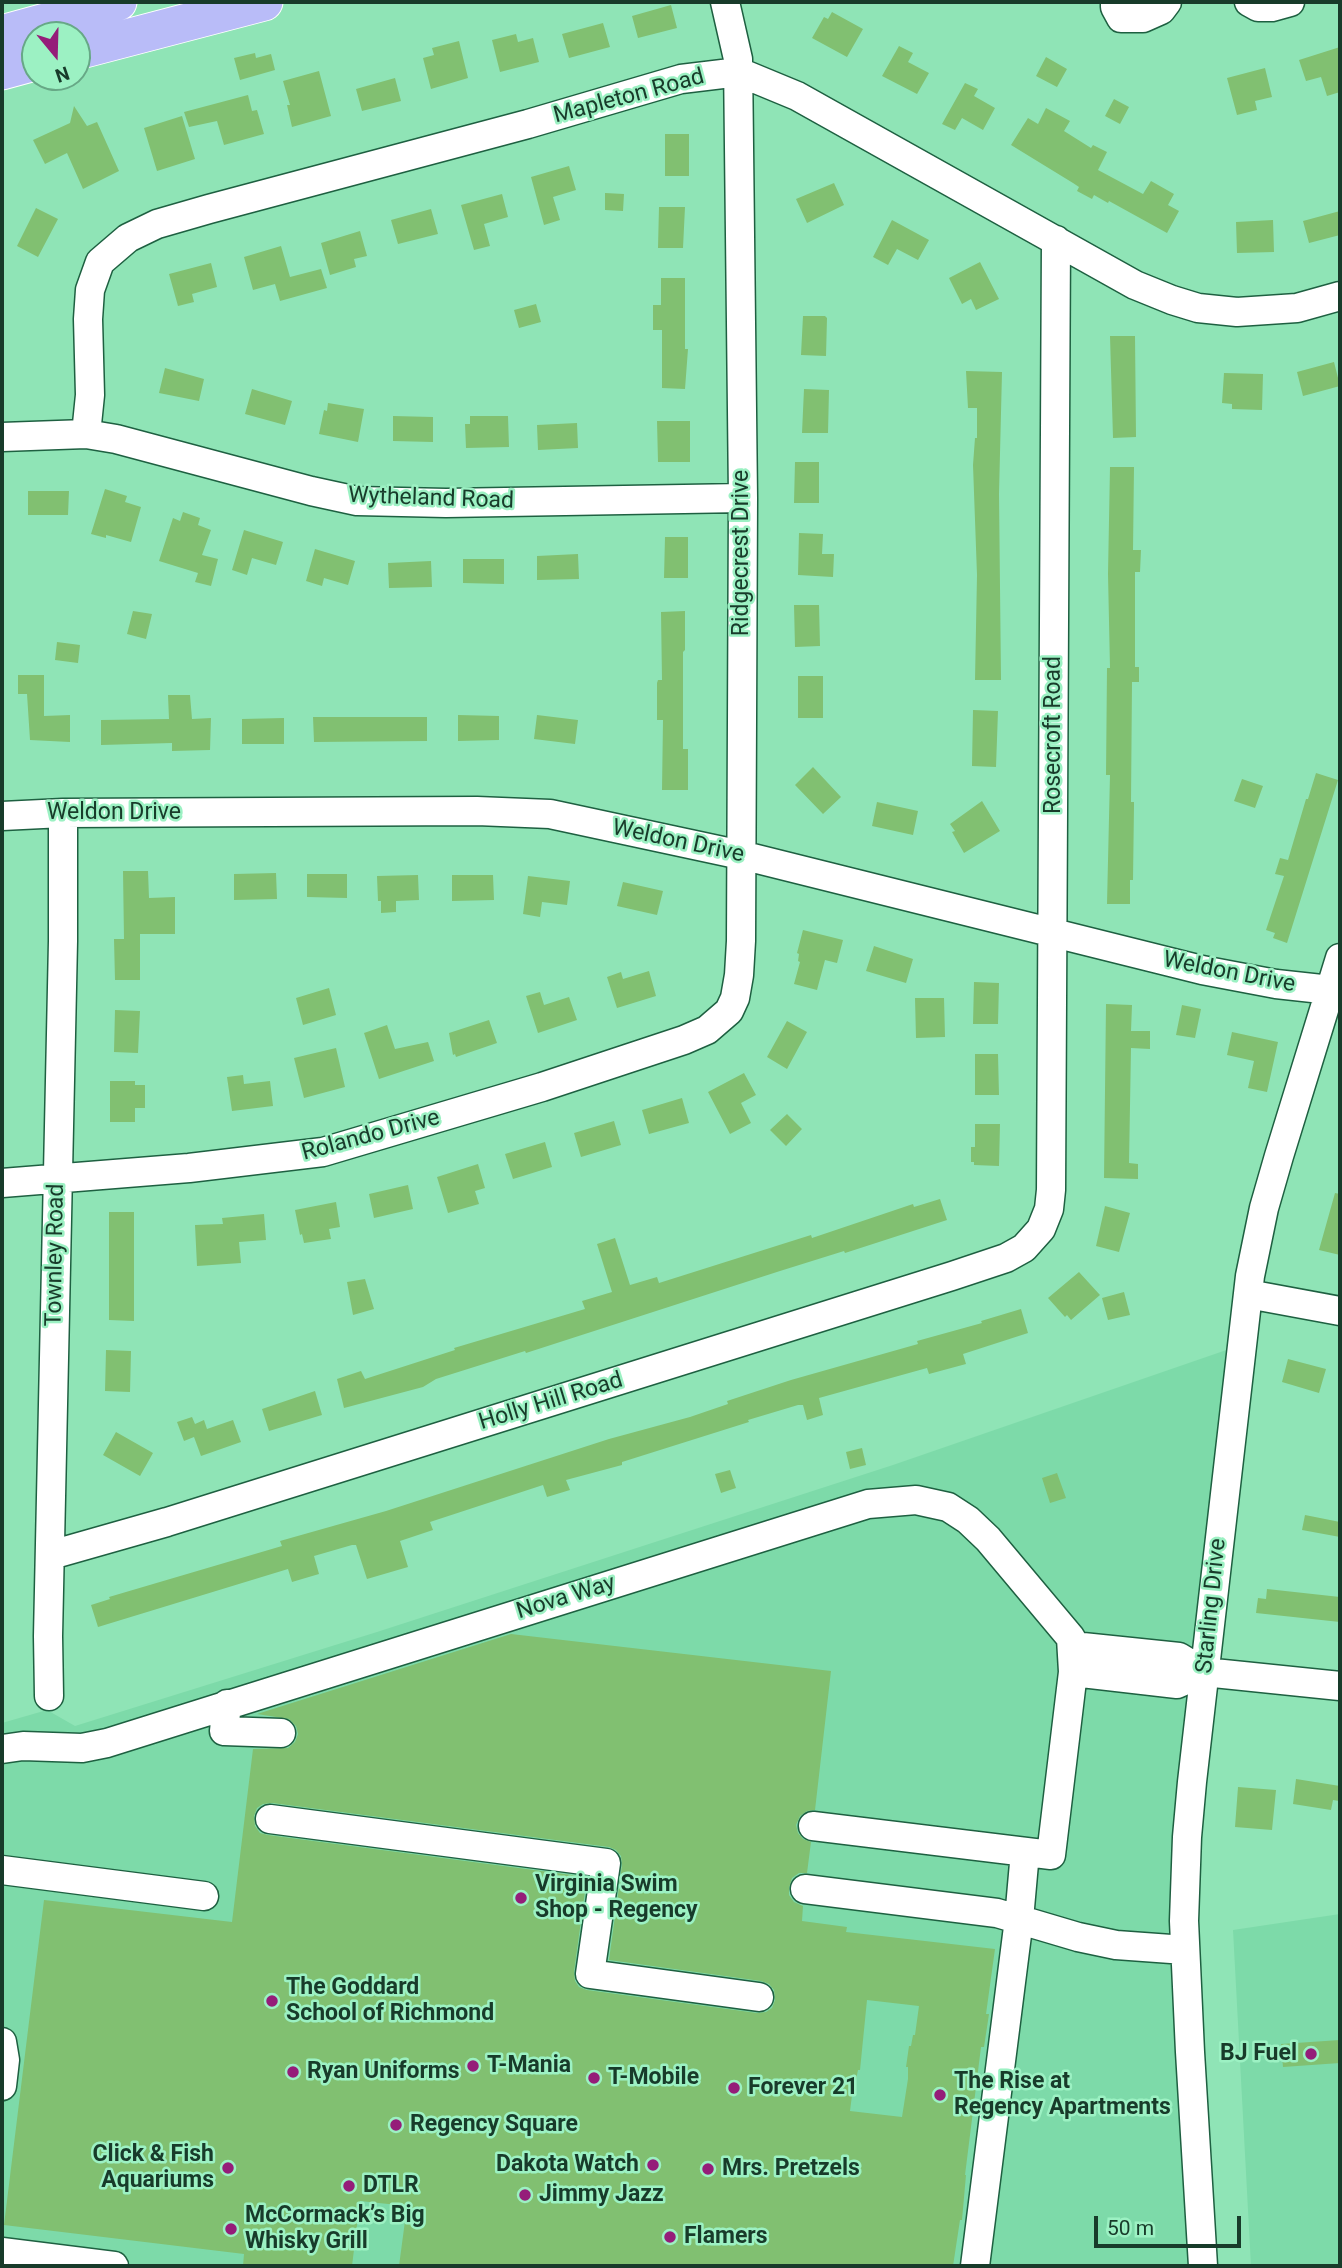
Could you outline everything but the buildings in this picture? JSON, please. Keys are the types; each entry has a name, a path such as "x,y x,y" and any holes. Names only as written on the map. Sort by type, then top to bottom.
{"main road":[{"path":"2,34 118,2"},
{"path":"91,47 264,2"},
{"path":"2,71 21,66"}],"street":[{"name":"Ridgecrest Drive","path":"647,1051 708,1030 729,1010 735,998 739,975 743,498 739,72 725,2"},
{"path":"1115,2 1121,18 1143,18 1161,10 1167,2"},
{"path":"1249,2 1258,7 1272,7 1290,2"},
{"name":"Mapleton Road","path":"86,434 90,289 100,262 128,237 157,224 209,209 515,128 681,79 739,72 797,96 1135,285 1198,307 1237,312 1297,308 1340,296"},
{"name":"Rosecroft Road","path":"1041,1229 1049,1209 1051,1191 1056,240"},
{"name":"Wytheland Road","path":"2,437 86,434 116,439 311,491 357,500 446,503 743,498"},
{"name":"Weldon Drive","path":"2,816 63,813 518,811 550,814 741,855 1202,970 1276,984 1335,990"},
{"name":"Townley Road","path":"49,1696 63,813"},
{"name":"Starling Drive","path":"1203,2266 1185,1950 1187,1837 1204,1672 1248,1294 1264,1209 1335,990 1340,958"},
{"name":"Rolando Drive","path":"2,1183 189,1168 323,1152 542,1087 647,1051"},
{"name":"Holly Hill Road","path":"51,1555 167,1522 952,1276 1006,1258 1024,1248 1041,1229"},
{"path":"1248,1294 1340,1311"},
{"name":"Nova Way","path":"2,1749 93,1746 849,1509 900,1500 936,1503 968,1520 988,1539 1068,1632 1073,1659"},
{"path":"813,1826 1051,1856 1073,1659 1177,1684 1204,1672 1340,1686"},
{"path":"227,1704 224,1731 281,1733"},
{"path":"270,1819 606,1864 590,1974 759,1997"},
{"path":"975,2266 1025,1853"},
{"path":"2,1870 204,1896"},
{"path":"806,1889 997,1913 1078,1937 1116,1945 1185,1950"},
{"path":"2,2042 5,2060 2,2086"},
{"path":"2,2252 114,2266"}],"shaded area":[{"name":"Regency Square","path":"1241,1345 1191,1787 1203,2266 2,2266 2,1723 47,1710 75,1726 377,1632 893,1465"},
{"path":"1340,1914 1340,2266 1251,2266 1233,1930"}],"place":[{"name":"Virginia Swim Shop - Regency","path":"521,1898"},
{"name":"The Goddard School of Richmond","path":"272,2001"},
{"name":"BJ Fuel","path":"1311,2054"},
{"name":"T-Mania","path":"473,2066"},
{"name":"Ryan Uniforms","path":"293,2072"},
{"name":"T-Mobile","path":"594,2078"},
{"name":"Forever 21","path":"734,2088"},
{"name":"The Rise at Regency Apartments","path":"940,2095"},
{"name":"Regency Square","path":"396,2125"},
{"name":"Dakota Watch","path":"653,2165"},
{"name":"Click & Fish Aquariums","path":"228,2168"},
{"name":"Mrs. Pretzels","path":"708,2169"},
{"name":"DTLR","path":"349,2186"},
{"name":"Jimmy Jazz","path":"525,2195"},
{"name":"McCormack’s Big Whisky Grill","path":"231,2229"},
{"name":"Flamers","path":"670,2237"}]}
